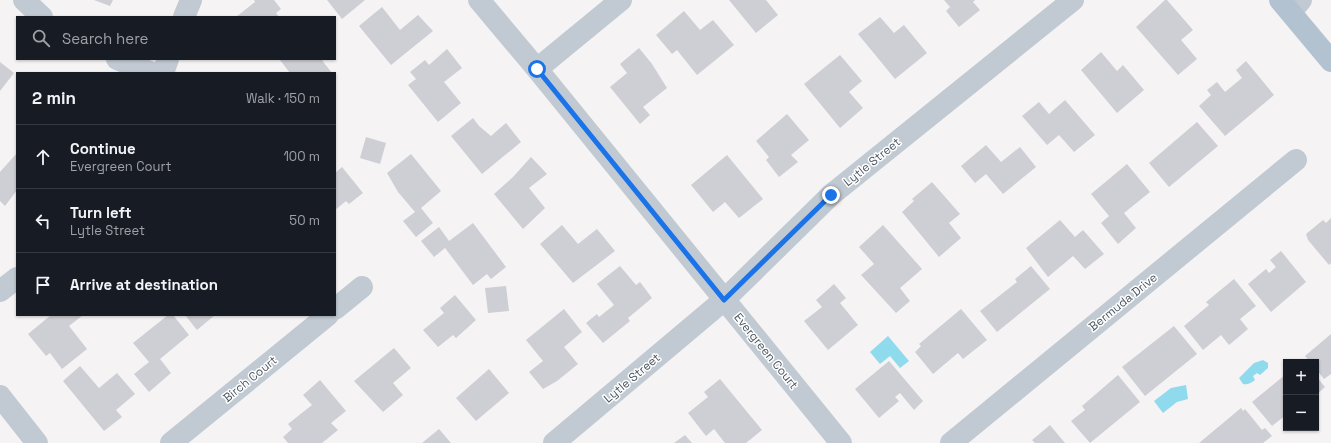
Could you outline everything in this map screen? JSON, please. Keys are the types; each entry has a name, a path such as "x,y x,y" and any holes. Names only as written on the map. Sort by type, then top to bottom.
{"main road":[{"path":"1290,4 1331,61"}],"street":[{"path":"24,0 41,16"},
{"path":"184,16 191,0"},
{"name":"Evergreen Court","path":"479,0 537,69 841,443"},
{"path":"537,69 621,0"},
{"name":"Lytle Street","path":"554,443 724,300 831,195 1073,0"},
{"path":"120,60 150,72"},
{"path":"163,72 168,60"},
{"name":"Bermuda Drive","path":"951,443 1296,160"},
{"path":"0,291 16,279"},
{"path":"336,308 362,287"},
{"name":"Birch Court","path":"171,443 327,316"},
{"path":"0,396 37,443"}],"water":[{"path":"888,336 909,361 900,368 890,356 880,364 870,352"},
{"path":"1263,360 1268,363 1268,368 1260,375 1257,373 1253,376 1255,380 1252,382 1243,384 1239,378 1254,363"},
{"path":"1186,385 1188,399 1177,402 1163,413 1154,401 1171,388"}],"building":[{"path":"94,0 113,0 110,6"},
{"path":"254,0 274,0 281,9 276,13 278,16 237,16 255,2"},
{"path":"327,0 365,0 342,19"},
{"path":"729,0 766,0 778,15 756,33"},
{"path":"944,0 975,0 973,2 980,10 959,27 946,11 950,7"},
{"path":"1165,0 1167,0 1193,30 1181,40 1197,59 1178,75 1136,27"},
{"path":"382,7 400,30 418,15 433,31 391,65 359,26"},
{"path":"684,11 700,30 713,20 734,45 697,75 677,50 672,54 656,35"},
{"path":"880,17 894,33 904,25 927,53 895,79 858,34"},
{"path":"639,48 652,64 667,88 643,107 650,115 640,124 610,87 627,73 620,64"},
{"path":"447,49 462,68 444,82 461,103 438,122 408,85 416,79 410,72 425,60 429,65"},
{"path":"1101,52 1117,71 1123,65 1144,90 1117,113 1081,70"},
{"path":"840,55 862,81 849,92 863,108 840,128 804,84"},
{"path":"280,60 322,60 331,72 289,72"},
{"path":"1246,61 1274,95 1225,136 1199,106 1211,95 1207,90 1217,82 1225,92 1242,78 1236,70"},
{"path":"0,62 14,73 0,91"},
{"path":"1065,100 1095,135 1074,152 1059,135 1047,145 1022,116 1039,102 1049,114"},
{"path":"787,114 809,140 791,155 798,162 779,177 766,160 769,157 756,141"},
{"path":"473,118 479,126 491,136 506,123 521,142 482,174 451,136"},
{"path":"1197,122 1218,146 1169,187 1149,163"},
{"path":"366,137 386,143 380,164 360,158"},
{"path":"986,145 1001,162 1020,147 1036,167 1003,194 986,174 975,183 961,166"},
{"path":"16,154 16,191 5,206 0,201 0,172"},
{"path":"411,154 441,191 421,208 433,223 416,237 403,221 415,212 398,192 387,173"},
{"path":"727,155 763,199 739,218 725,202 713,212 691,185"},
{"path":"531,157 547,174 529,188 545,208 523,229 494,194 513,177"},
{"path":"1127,164 1150,192 1124,213 1136,228 1118,244 1101,223 1109,216 1091,194"},
{"path":"342,167 363,193 349,204 346,201 336,209 336,172"},
{"path":"932,182 960,214 949,223 961,238 939,257 902,212 914,201 912,199"},
{"path":"1331,218 1331,263 1329,265 1308,240 1306,234 1323,220 1326,223"},
{"path":"1060,220 1075,237 1083,230 1104,254 1085,269 1073,256 1048,277 1026,248"},
{"path":"473,223 506,267 491,279 487,274 473,285 445,248 434,257 421,241 439,227 449,241"},
{"path":"562,225 578,244 597,229 615,251 573,283 540,244"},
{"path":"883,225 922,269 900,288 910,301 896,313 861,275 874,264 859,247"},
{"path":"1281,251 1306,282 1271,312 1248,284 1266,269 1269,273 1276,267 1270,260"},
{"path":"620,266 636,285 640,282 652,298 628,318 630,321 603,343 586,323 597,314 599,317 614,305 597,284"},
{"path":"1031,266 1050,289 997,332 980,311 1017,282 1015,279"},
{"path":"1234,279 1256,306 1240,319 1248,329 1229,345 1221,335 1203,350 1184,326 1209,305 1206,302"},
{"path":"834,284 846,298 840,303 858,325 828,350 804,321 822,307 816,300"},
{"path":"506,286 509,311 488,313 485,288"},
{"path":"455,295 476,320 456,338 453,335 438,347 423,330 444,313 440,308"},
{"path":"564,309 582,332 564,347 578,364 557,381 543,389 529,372 543,361 526,340"},
{"path":"961,309 987,340 963,359 958,353 933,374 915,352 921,346 919,344"},
{"path":"50,316 82,316 69,326 87,349 62,369 50,353 46,356 28,334"},
{"path":"167,316 174,316 189,335 160,359 171,373 149,392 134,374 149,362 133,343"},
{"path":"186,316 214,316 197,330"},
{"path":"1174,326 1197,354 1145,396 1122,367"},
{"path":"1331,334 1331,374 1324,379 1319,373 1319,359 1308,359 1305,356"},
{"path":"394,348 411,368 393,383 403,395 383,412 354,381"},
{"path":"889,361 923,401 914,410 900,393 895,397 899,401 879,418 855,389"},
{"path":"80,366 99,388 117,373 135,394 116,410 122,417 104,431 63,381"},
{"path":"489,369 509,393 476,421 456,398"},
{"path":"1118,375 1140,402 1090,443 1071,421 1085,410 1082,406"},
{"path":"1283,376 1283,417 1272,426 1252,402"},
{"path":"720,379 762,430 746,443 725,443 714,429 706,436 688,413 708,397 704,392"},
{"path":"320,380 346,411 331,423 338,430 322,443 288,443 283,437 292,429 288,424 312,405 303,395"},
{"path":"1319,380 1325,387 1319,392"},
{"path":"1241,408 1243,411 1245,409 1262,430 1265,428 1272,436 1263,443 1199,443"},
{"path":"1050,425 1065,443 1035,443 1032,440"},
{"path":"439,429 451,443 422,443"},
{"path":"685,435 692,443 674,443"}],"route":[{"path":"537,69 724,300 831,195"}]}
